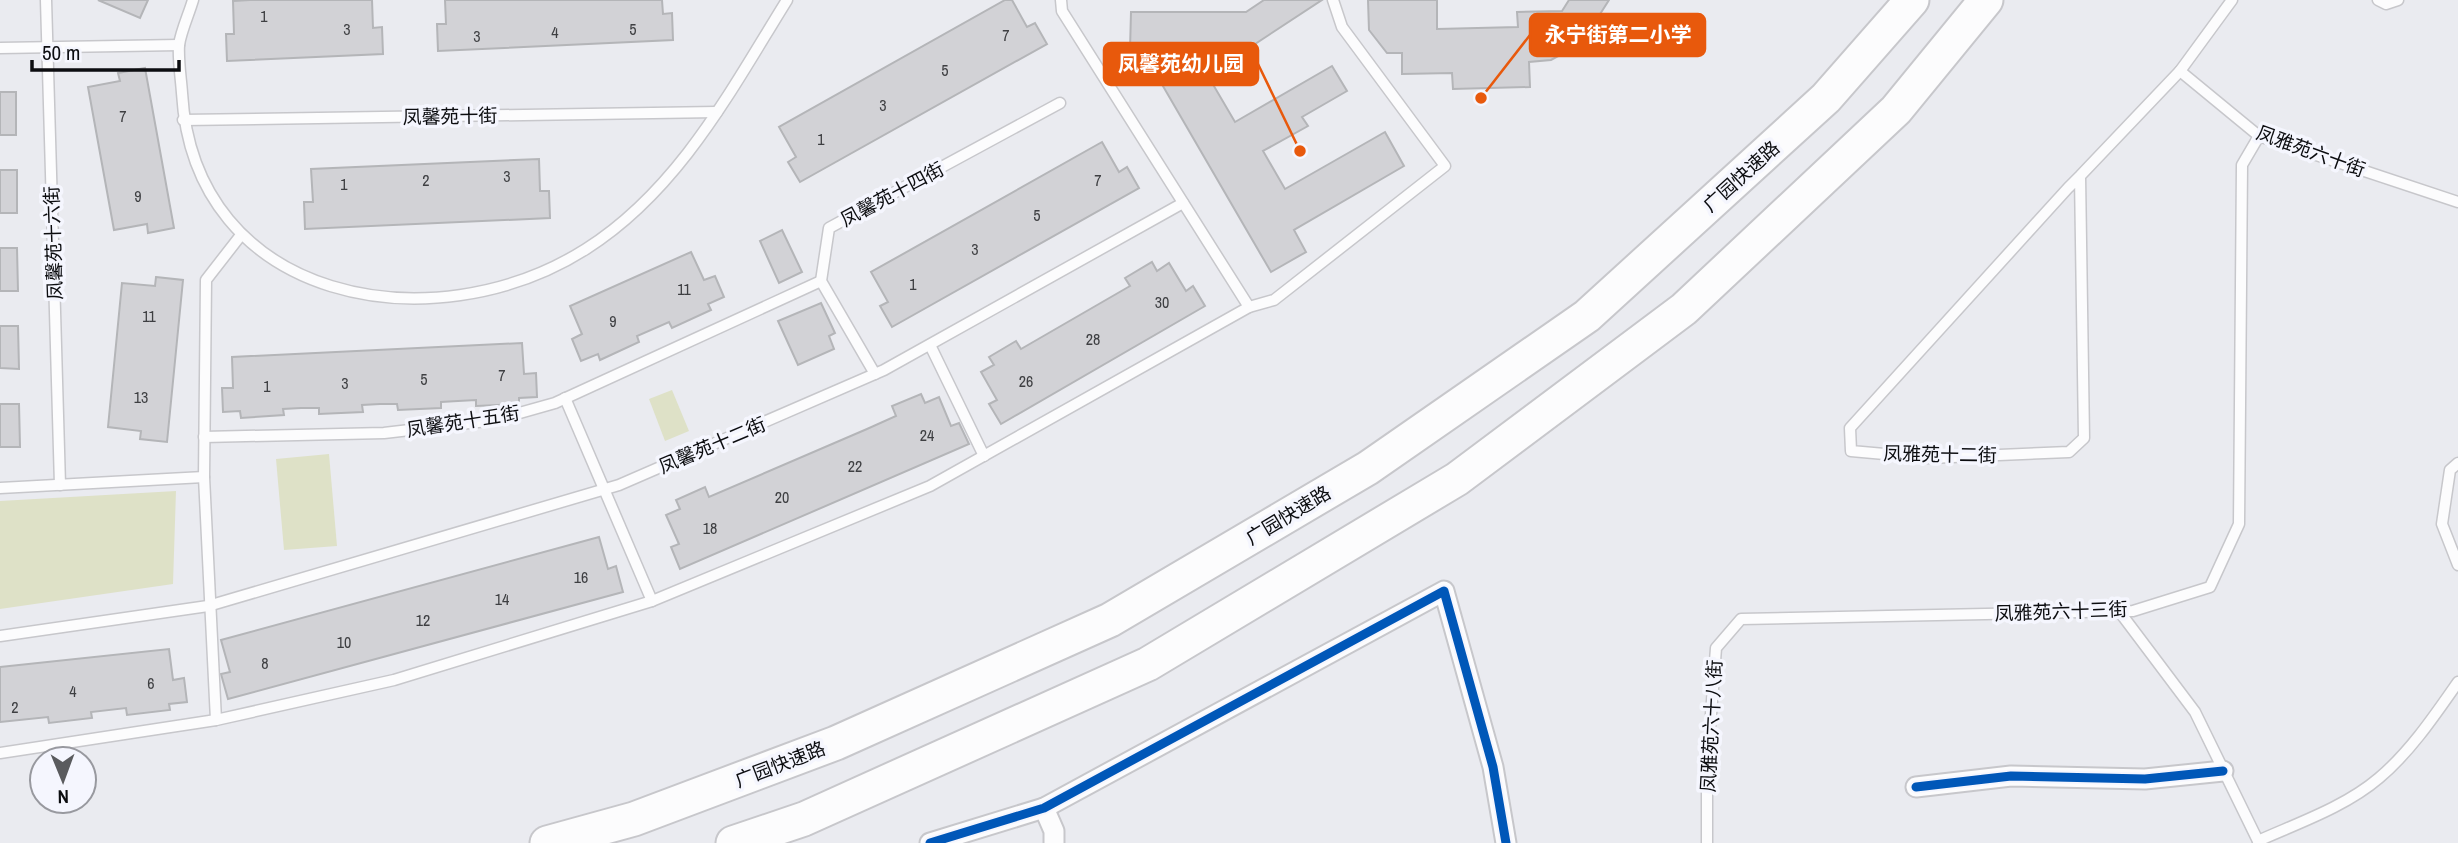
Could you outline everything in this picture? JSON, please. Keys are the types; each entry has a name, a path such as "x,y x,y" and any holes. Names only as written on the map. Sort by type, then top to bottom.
{"highway":[{"name":"广园快速路","path":"547,843 634,819 836,743 1110,620 1368,468 1587,316 1826,98 1912,0"},
{"path":"733,843 804,819 1148,664 1457,479 1684,309 1896,110 1986,0"}],"street":[{"path":"930,843 1044,808 1444,591 1493,766 1506,843"},
{"path":"1916,786 2011,776 2146,779 2223,771"},
{"path":"1044,808 1054,831 1054,843"}],"lane":[{"name":"凤馨苑十六街","path":"46,0 60,485"},
{"path":"193,0 179,45 183,120 202,182 219,210 241,235 271,260 305,279 345,291 387,298 429,299 498,288 551,269 587,248 621,222 657,190 689,153 787,0"},
{"path":"1061,0 1062,11 1249,307"},
{"path":"0,753 216,720 394,680 652,601 930,486 1249,307 1274,300 1446,166 1342,27 1333,0"},
{"name":"凤雅苑十二街","path":"2080,176 2084,438 2069,452 1929,458 1851,451 1850,428 2080,176 2180,71 2232,0"},
{"path":"2378,0 2386,4 2398,0"},
{"path":"0,48 179,45"},
{"name":"凤雅苑六十街","path":"2180,71 2259,136 2458,202"},
{"name":"凤馨苑十四街","path":"821,281 829,228 1060,103"},
{"name":"凤馨苑十街","path":"183,120 717,113"},
{"name":"凤雅苑六十三街","path":"1741,619 2133,611 2210,587 2239,524 2242,164 2259,136"},
{"name":"凤馨苑十二街","path":"0,636 208,607 604,490 875,374 1183,203"},
{"path":"216,720 208,607 204,477 206,281 241,235"},
{"path":"821,281 875,374"},
{"name":"凤馨苑十五街","path":"204,437 384,433 495,420 565,398 821,281"},
{"path":"930,345 984,456"},
{"path":"565,398 652,601"},
{"path":"2458,463 2450,470 2442,524 2458,565"},
{"path":"0,488 204,477"},
{"path":"2119,611 2194,712 2259,842 2327,810 2378,779 2430,722 2458,682"},
{"name":"凤雅苑六十八街","path":"1707,843 1707,768 1716,648 1741,619"}],"green space":[{"path":"672,390 689,431 665,441 649,399"},
{"path":"329,454 337,546 284,550 276,459"},
{"path":"176,491 173,584 0,609 0,501"}],"building":[{"path":"98,0 148,0 140,18"},
{"path":"372,0 373,28 382,27 383,54 227,61 226,34 234,34 233,1"},
{"path":"445,0 662,0 663,14 672,13 673,40 438,51 437,24 446,24"},
{"path":"1005,0 1012,0 1027,27 1035,23 1047,44 800,182 788,162 796,157 779,127"},
{"path":"1264,0 1322,0 1252,46 1191,47 1235,122 1332,66 1347,91 1302,117 1308,126 1263,151 1285,189 1385,132 1404,166 1294,230 1306,252 1271,272 1142,50 1130,50 1131,12 1246,12"},
{"path":"1368,0 1437,0 1437,29 1518,27 1517,12 1562,11 1569,0 1609,0 1590,30 1582,25 1564,53 1551,60 1529,62 1530,87 1453,89 1452,73 1402,74 1402,53 1387,53 1369,30"},
{"path":"145,68 174,228 148,233 147,224 114,230 88,87 120,81 118,73"},
{"path":"0,92 16,92 16,135 0,135"},
{"path":"1102,142 1119,172 1127,167 1139,188 892,327 880,306 888,302 871,272"},
{"path":"539,159 540,191 549,191 550,218 305,229 304,202 313,202 311,169"},
{"path":"0,170 17,170 17,213 0,213"},
{"path":"782,230 802,272 779,283 760,241"},
{"path":"0,248 17,248 18,291 0,291"},
{"path":"691,252 704,280 715,276 724,297 708,304 711,310 672,328 669,322 637,336 639,342 600,360 598,354 581,361 572,339 582,334 570,306"},
{"path":"1152,262 1157,271 1169,263 1186,291 1193,286 1205,306 1001,424 989,404 997,400 981,372 994,365 989,357 1016,341 1021,349 1130,286 1125,278"},
{"path":"156,277 183,280 167,442 140,439 141,431 108,427 122,283 155,286"},
{"path":"821,303 835,333 829,336 834,349 798,365 778,321"},
{"path":"0,326 18,326 19,369 0,368"},
{"path":"522,343 524,374 536,373 537,397 519,398 519,404 476,406 476,400 441,402 441,408 398,410 397,404 380,404 362,405 363,412 319,414 319,408 301,408 283,409 284,415 241,418 240,411 223,412 222,388 233,388 232,357"},
{"path":"921,394 925,403 939,397 951,426 959,423 969,444 680,569 671,547 679,544 666,515 680,509 676,500 705,487 709,497 867,429 896,416 892,406"},
{"path":"0,404 19,404 20,447 0,447"},
{"path":"599,537 608,569 616,566 623,592 228,699 221,674 230,672 221,640"},
{"path":"169,649 173,680 184,678 187,702 169,704 170,710 127,715 126,708 91,712 92,718 49,723 48,717 0,722 0,667"}],"cycle path":[{"path":"930,843 1044,808 1444,591 1493,767 1506,843"},
{"path":"1916,787 2011,776 2145,779 2223,771"}],"place":[{"name":"永宁街第二小学","path":"1481,98"},
{"name":"凤馨苑幼儿园","path":"1300,151"}]}
